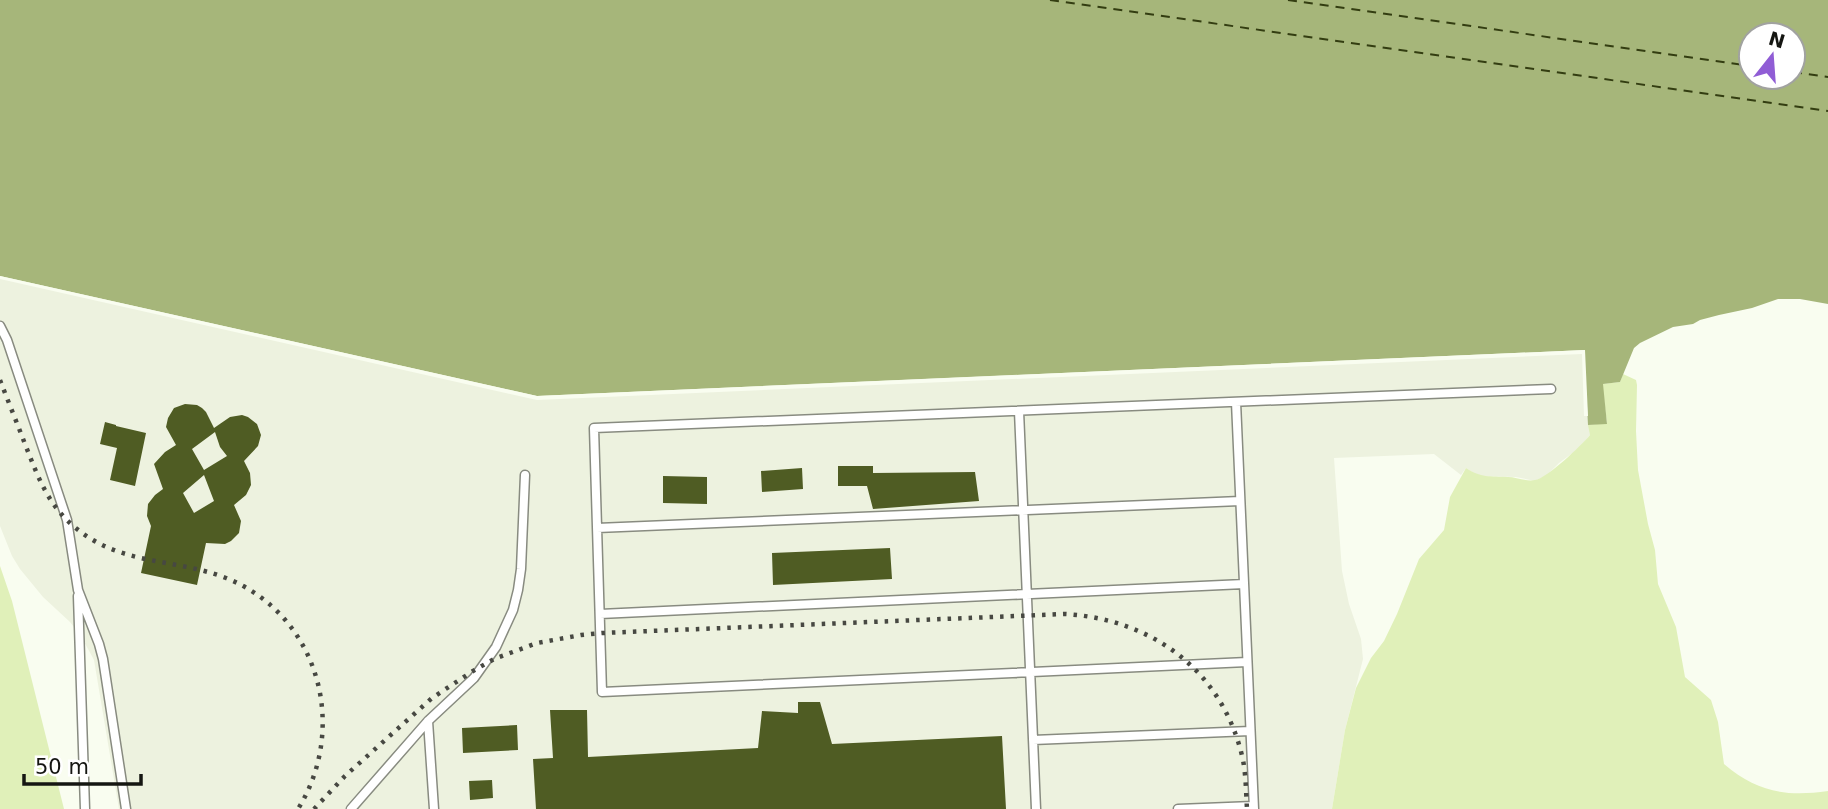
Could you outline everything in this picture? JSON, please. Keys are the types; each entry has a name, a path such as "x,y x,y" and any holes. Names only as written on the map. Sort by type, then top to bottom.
{"lane":[{"path":"0,326 67,520 78,590 85,809"},
{"path":"1247,662 602,692 594,428 1551,388"},
{"path":"1178,809 1253,808 1236,402"},
{"path":"1019,411 1036,809"},
{"path":"351,809 428,721 474,678 505,630 513,610 521,569 525,475"},
{"path":"597,528 1240,501"},
{"path":"600,614 1244,584"},
{"path":"78,590 103,659 126,809"},
{"path":"428,721 434,809"},
{"path":"1033,740 1250,731"}],"shaded area":[{"path":"0,0 1828,0 1828,304 1800,299 1778,299 1693,324 1673,327 1640,343 1634,348 1620,382 1603,384 1607,424 1588,425 1584,350 537,396 0,276"},
{"path":"0,276 537,396 1585,350 1590,435 1547,475 1535,481 1516,477 1478,476 1466,468 1461,475 1434,454 1334,458 1342,571 1349,604 1361,639 1363,659 1345,730 1332,809 119,809 94,660 70,622 43,597 20,569 0,526"},
{"path":"1623,374 1636,380 1637,385 1638,470 1655,550 1658,584 1676,627 1685,677 1711,700 1718,722 1724,764 1748,781 1773,790 1799,793 1828,791 1828,809 1332,809 1345,730 1356,688 1371,658 1384,641 1419,559 1444,530 1450,497 1466,468 1486,476 1529,480 1547,474 1586,440 1590,435 1588,425 1607,423 1602,384 1620,382"},
{"path":"0,566 12,601 64,809 0,809"}],"pier":[{"path":"0,276 537,396 1585,350 1588,416 1584,416 1582,354 537,400 0,279"}],"building":[{"path":"185,404 197,405 206,412 214,428 230,417 242,415 257,424 261,435 258,446 244,461 250,473 251,485 246,495 234,505 241,521 239,533 225,544 206,543 197,585 141,573 151,526 147,516 148,504 163,489 154,464 176,445 166,427 174,408","holes":["215,432 220,447 227,456 204,470 192,449","204,475 214,501 194,513 183,493"]},
{"path":"105,422 146,433 135,486 110,480 117,448 100,444"},
{"path":"838,466 873,466 873,473 975,472 979,501 873,509 867,486 838,486"},
{"path":"802,468 803,489 762,492 761,471"},
{"path":"663,476 707,477 707,504 663,503"},
{"path":"890,548 892,579 773,585 772,553"},
{"path":"798,702 820,702 832,744 1002,736 1006,809 536,809 533,759 553,758 550,710 587,710 588,757 758,748 762,711 798,713"},
{"path":"517,725 518,750 463,753 462,728"},
{"path":"492,780 493,798 470,800 469,781"}],"ferry route":[{"path":"1050,0 1828,111"},
{"path":"1288,0 1737,64"},
{"path":"1807,74 1828,77"}],"railway":[{"path":"0,380 45,490 58,511 77,529 95,541 131,555 226,578 258,595 284,618 303,646 316,677 322,710 321,744 313,777 298,809"},
{"path":"314,809 345,776 432,698 494,659 537,643 602,633 1065,614 1097,618 1155,639 1180,656 1202,676 1220,701 1234,729 1243,760 1247,809"}]}
